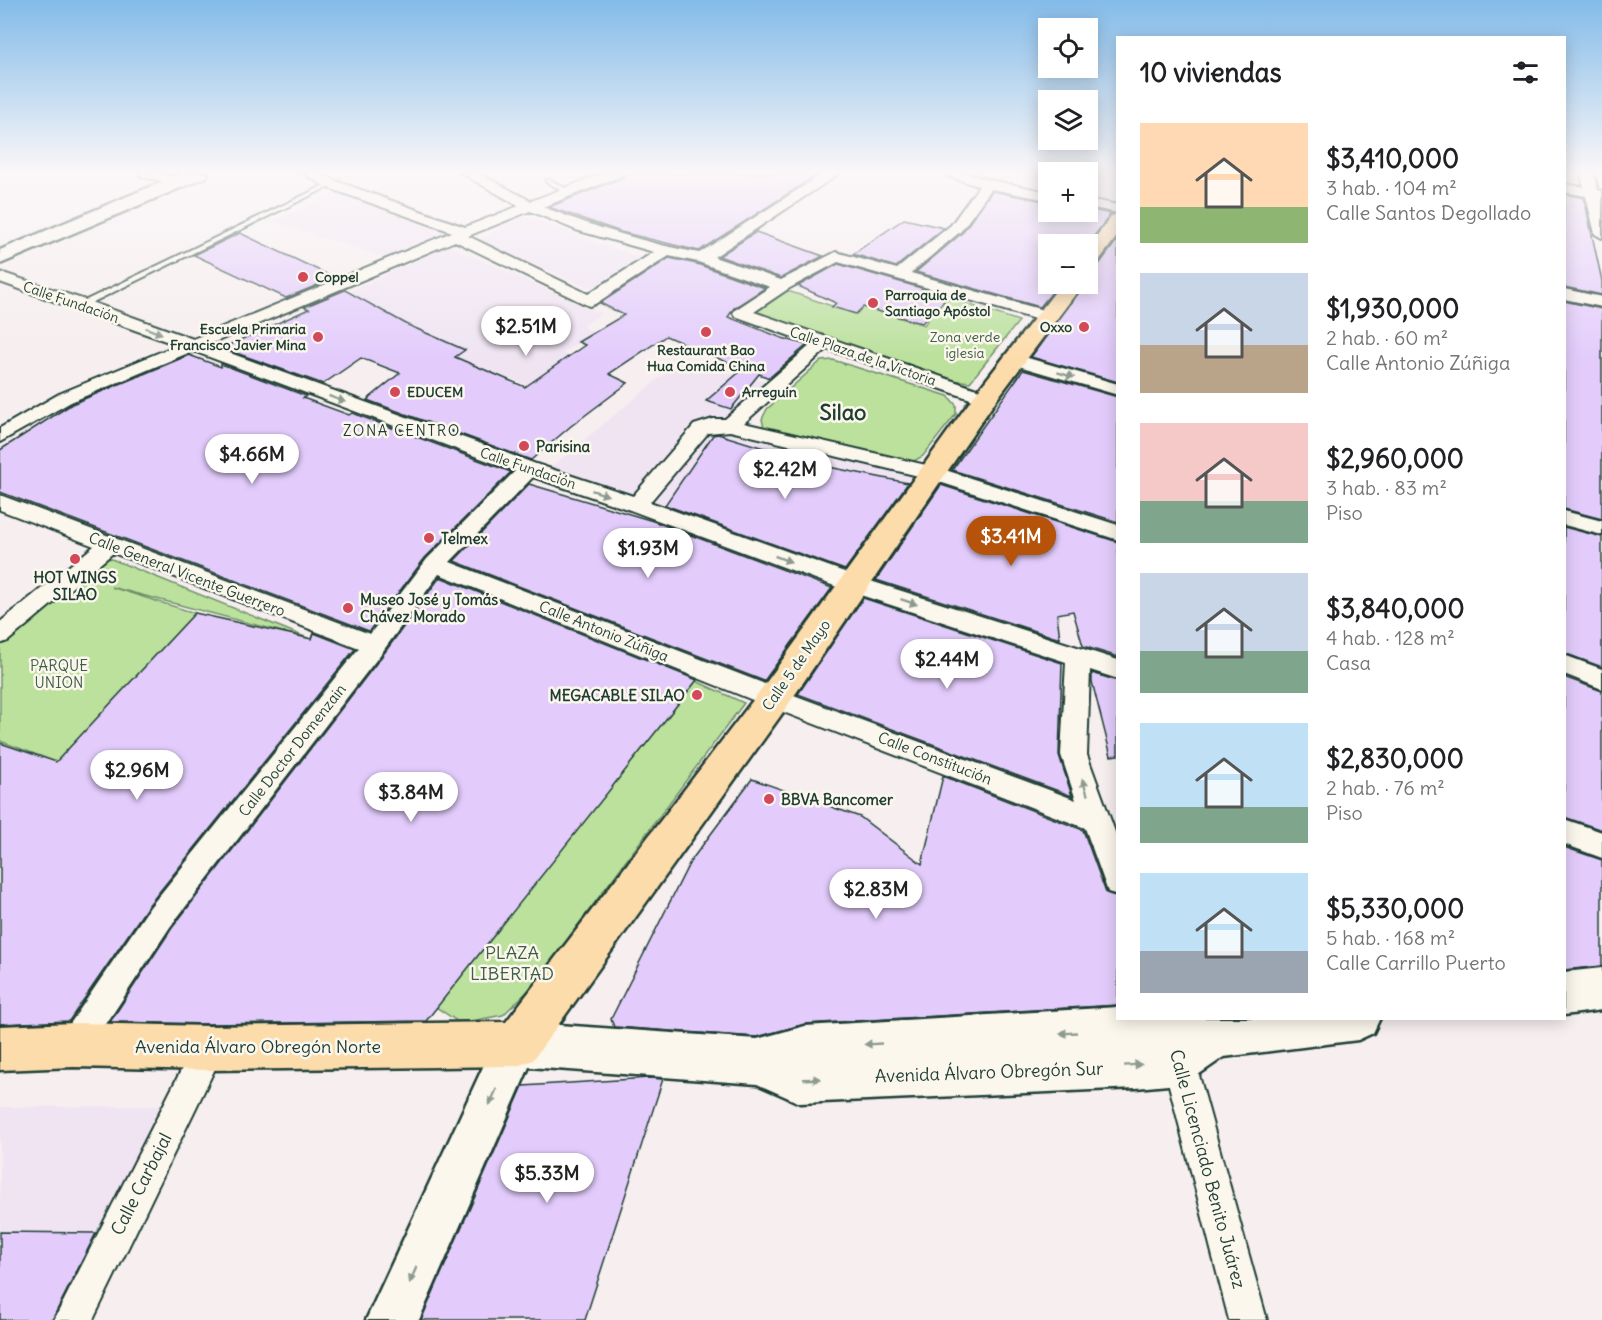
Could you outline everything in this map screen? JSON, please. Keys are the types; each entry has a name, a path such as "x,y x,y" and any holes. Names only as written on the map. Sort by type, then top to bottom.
{"main road":[{"path":"1098,248 1108,235"},
{"name":"Calle 5 de Mayo","path":"517,1044 774,698 985,398 1065,294"},
{"name":"Avenida Álvaro Obregón Norte","path":"0,1048 74,1045 209,1048 517,1044"}],"street":[{"path":"0,258 55,235"},
{"path":"0,436 65,398 459,235"},
{"path":"461,235 589,301 666,251"},
{"path":"607,235 666,251 702,258 782,286 836,257 1048,317"},
{"path":"702,258 738,235"},
{"path":"900,275 948,235"},
{"name":"Calle Fundación","path":"0,277 82,304 529,469 637,505 853,584 1116,669"},
{"name":"Calle Plaza de la Victoria","path":"782,286 741,313 985,398"},
{"path":"1566,294 1602,302"},
{"path":"730,425 773,384 823,343"},
{"path":"1014,359 1116,389"},
{"path":"637,505 701,429 713,424 730,425 932,473 1116,532"},
{"name":"Calle Doctor Domenzain","path":"74,1045 160,917 375,645 435,564 529,469"},
{"name":"Calle General Vicente Guerrero","path":"0,502 375,645"},
{"path":"1566,519 1602,528"},
{"path":"0,635 110,544"},
{"name":"Calle Antonio Zúñiga","path":"435,564 774,698"},
{"path":"1078,657 1074,755 1116,877"},
{"path":"1566,665 1602,679"},
{"name":"Calle Constitución","path":"774,698 1095,819"},
{"path":"1566,832 1602,845"},
{"path":"1566,994 1602,989"},
{"name":"Avenida Álvaro Obregón Sur","path":"517,1044 758,1062 800,1080 1136,1065 1171,1035 1216,1036 1342,1020"},
{"name":"Calle Licenciado Benito Juárez","path":"1171,1035 1248,1320"},
{"path":"392,1320 517,1044"},
{"name":"Calle Carbajal","path":"73,1320 209,1048"}],"lane":[{"path":"82,304 227,235"}],"shaded area":[{"path":"314,235 456,236 394,261"},
{"path":"489,235 575,235 641,258 591,288 477,241"},
{"path":"448,245 601,314 583,326 594,333 562,353 628,383 571,426 527,385 453,359 460,348 408,325 349,292"},
{"path":"680,361 765,382 726,419 713,419 632,498 549,469"},
{"path":"713,425 928,479 852,577 650,502"},
{"path":"180,1106 116,1233 0,1232 0,1107"}],"green space":[{"name":"Zona verde iglesia","path":"785,290 855,314 863,307 924,325 946,297 1019,321 970,382 943,379 750,312"},
{"path":"833,360 948,396 956,405 956,414 923,456 912,462 764,428 762,419 767,409 821,361"},
{"name":"PARQUE UNION","path":"109,558 310,639 111,587 195,613 56,762 0,741 0,645"},
{"name":"PLAZA LIBERTAD","path":"696,681 744,703 531,988 503,1015 460,1023 436,1007"}],"building":[{"path":"237,235 243,235 335,278 286,298 194,255"},
{"path":"632,235 724,235 699,251"},
{"path":"752,235 763,235 823,256 781,278 719,256"},
{"path":"881,235 936,235 896,267 853,254"},
{"path":"960,235 1038,235 1038,294 1051,294 1040,307 916,272"},
{"path":"1566,235 1592,235 1602,281 1602,295 1566,287"},
{"path":"1116,242 1116,381 1031,357 1078,294 1098,294 1098,266"},
{"path":"669,258 697,264 765,288 734,308 728,317 807,345 769,378 759,374 731,409 706,401 743,369 666,336 609,374 628,383 531,460 367,400 400,373 361,358 323,384 222,348 309,309 304,307 345,290 408,325 465,350 455,357 525,387 585,345 578,342 624,315 600,303"},
{"path":"838,264 949,296 922,323 863,307 856,314 832,307 836,303 798,286"},
{"path":"1566,301 1602,309 1602,519 1566,510"},
{"path":"189,355 221,367 221,364 306,396 303,398 349,415 352,413 511,472 425,558 369,631 0,492 0,450 72,404"},
{"path":"1023,370 1116,396 1116,521 952,470"},
{"path":"718,434 819,465 908,483 845,570 665,505 713,435"},
{"path":"529,484 653,521 832,588 764,681 454,561"},
{"path":"941,485 1116,541 1116,656 1083,646 1073,611 1057,614 1060,639 876,580"},
{"path":"1566,528 1602,537 1602,667 1566,654"},
{"path":"440,577 697,680 426,1021 209,1024 110,1022 172,928 385,652"},
{"path":"863,598 1062,663 1059,755 1072,796 798,694"},
{"path":"195,613 312,639 314,633 355,649 148,906 69,1021 0,1024 0,743 56,762"},
{"path":"1092,673 1116,680 1116,755 1111,756 1092,682"},
{"path":"1566,678 1602,691 1602,830 1566,818"},
{"path":"943,776 1083,830 1106,893 1116,896 1116,1005 805,1024 757,1037 614,1027 611,1019 690,862 752,779 860,817 922,864"},
{"path":"1566,848 1602,860 1602,966 1566,970"},
{"path":"663,1079 585,1320 421,1320 523,1086"},
{"path":"0,1232 96,1233 52,1320 0,1320"}],"place":[{"name":"Coppel","path":"303,277"},
{"name":"Parroquia de Santiago Apóstol","path":"873,303"},
{"name":"Oxxo","path":"1084,327"},
{"name":"Restaurant Bao Hua Comida China","path":"706,332"},
{"name":"Escuela Primaria Francisco Javier Mina","path":"318,337"},
{"name":"EDUCEM","path":"395,392"},
{"name":"Arreguín","path":"730,392"},
{"name":"Parisina","path":"524,446"},
{"name":"Telmex","path":"429,538"},
{"name":"HOT WINGS SILAO","path":"75,559"},
{"name":"Museo José y Tomás Chávez Morado","path":"348,608"},
{"name":"MEGACABLE SILAO","path":"697,695"},
{"name":"BBVA Bancomer","path":"769,799"}],"district":[{"name":"Silao","path":"843,412"},
{"name":"ZONA CENTRO","path":"402,430"}]}
